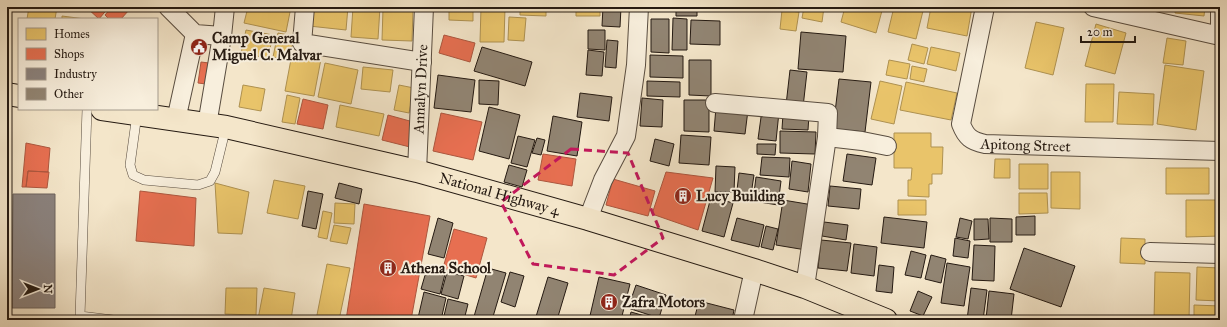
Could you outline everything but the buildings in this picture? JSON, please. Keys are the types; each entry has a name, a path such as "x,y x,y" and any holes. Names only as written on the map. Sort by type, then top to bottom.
{"main road":[{"path":"7,94 18,96"},
{"name":"National Highway 4","path":"109,110 217,126 417,171 588,219 754,270 805,287 886,320"}],"street":[{"path":"168,7 195,34 222,36"},
{"path":"217,126 225,7"},
{"path":"305,7 302,42 422,62"},
{"name":"Annalyn Drive","path":"417,171 424,7"},
{"path":"588,219 603,180 626,136 636,65 640,7"},
{"name":"Apitong Street","path":"985,7 961,124 965,135 973,142 985,144 1220,151"},
{"path":"1093,7 1220,34 1220,7"},
{"path":"176,120 195,34"},
{"path":"715,102 828,113 827,137 805,287"},
{"path":"827,137 862,141 887,146"},
{"path":"1150,252 1220,254"},
{"path":"743,320 754,270"}],"lane":[{"path":"87,110 80,316 113,320"},
{"path":"137,114 130,165 133,174 144,180 198,185 210,181 215,172 217,126"}],"highlighted area":[{"path":"571,149 628,153 663,238 614,275 533,264 501,202"}],"place":[{"name":"Camp General Miguel C. Malvar","path":"199,47"},
{"name":"Lucy Building","path":"683,196"},
{"name":"Athena School","path":"388,268"},
{"name":"Zafra Motors","path":"609,302"}]}
